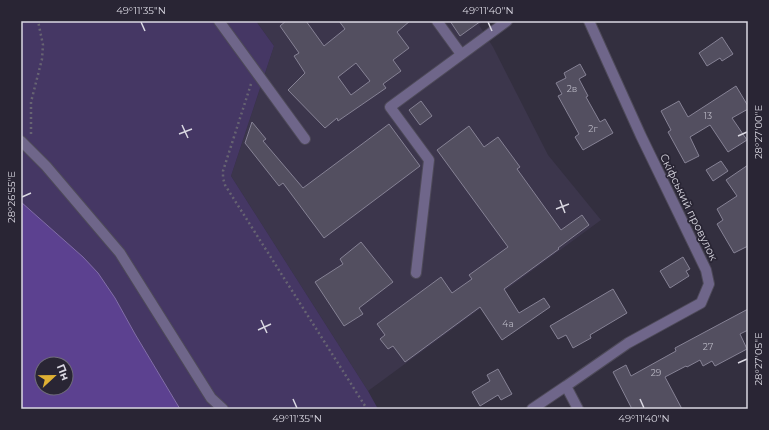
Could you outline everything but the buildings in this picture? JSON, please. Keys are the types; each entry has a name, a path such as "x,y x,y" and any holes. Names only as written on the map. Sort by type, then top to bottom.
{"street":[{"path":"219,21 305,139"},
{"path":"437,21 462,54"},
{"path":"416,273 429,160 390,107 507,21"},
{"name":"Скіфський провулок","path":"532,409 628,343 701,303 709,284 706,270 641,136 589,21"},
{"path":"21,141 46,166 120,253 211,398 223,409"},
{"path":"566,386 578,409"}],"path":[{"path":"32,137 30,126 31,102 42,59 43,45 38,21"},
{"path":"255,70 223,171 225,185 367,409"}],"shaded area":[{"path":"21,21 256,21 274,46 231,176 378,409 180,409 115,298 83,257 21,202"},
{"path":"256,21 484,21 479,25 493,47 548,155 601,220 368,391 231,176 274,46"},
{"path":"21,202 83,257 98,273 115,298 180,409 21,409"}]}
